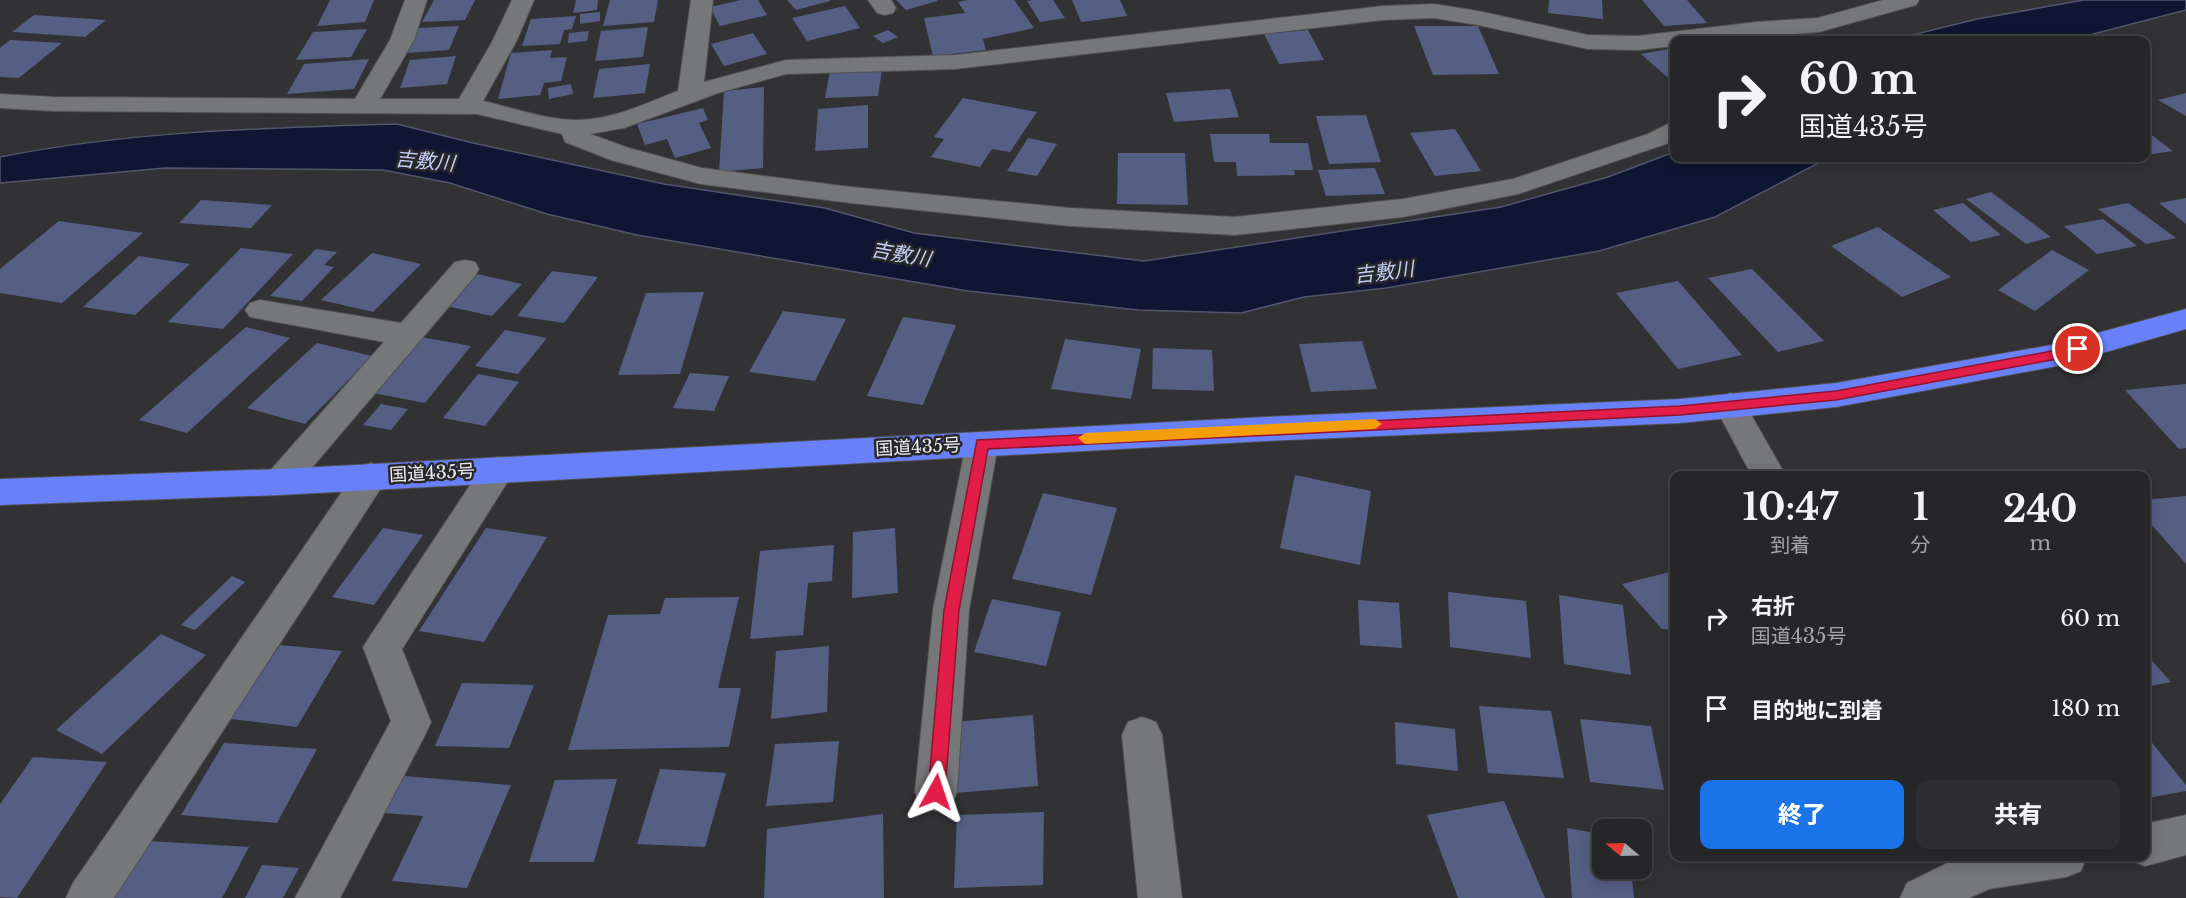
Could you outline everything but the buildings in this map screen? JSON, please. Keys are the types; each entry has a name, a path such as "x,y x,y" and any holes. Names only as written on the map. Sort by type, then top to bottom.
{"highway":[{"name":"国道435号","path":"0,492 280,482 982,444 1680,411 1836,395 2057,355 2186,319"}],"street":[{"path":"363,106 402,40 416,0"},
{"path":"467,107 504,42 523,0"},
{"path":"690,95 702,0"},
{"path":"1698,36 1757,29 1799,34 1908,0"},
{"path":"0,101 54,104 477,107 555,126 577,128 615,123 751,75 786,67 955,62 1383,13 1434,11 1478,18 1588,42 1638,43 1670,39"},
{"path":"577,128 574,137 620,154 701,176 850,195 1070,217 1235,226 1403,208 1518,186 1658,139 1670,132"},
{"path":"280,482 465,269"},
{"path":"260,310 407,335"},
{"path":"1730,405 1766,471"},
{"path":"936,792 951,610 982,444"},
{"path":"317,898 411,722 382,647 498,470"},
{"path":"88,898 371,477"},
{"path":"1142,735 1160,898"},
{"path":"2150,844 2186,835"},
{"path":"1922,898 1982,862"}],"water":[{"path":"2084,0 2186,0 2186,10 2085,36 1908,36 1977,19"},
{"name":"吉敷川","path":"397,124 473,143 664,184 825,208 914,233 1144,261 1501,207 1608,177 1670,154 1670,162 1820,162 1715,217 1599,251 1386,288 1304,297 1241,313 1138,310 968,291 637,235 547,214 450,183 383,170 165,168 0,183 0,157 98,141 198,132"}],"slow traffic":[{"path":"1085,438 1375,424"}],"route":[{"path":"936,792 951,610 982,444 1680,411 1836,395 2057,355 2078,349"}]}
